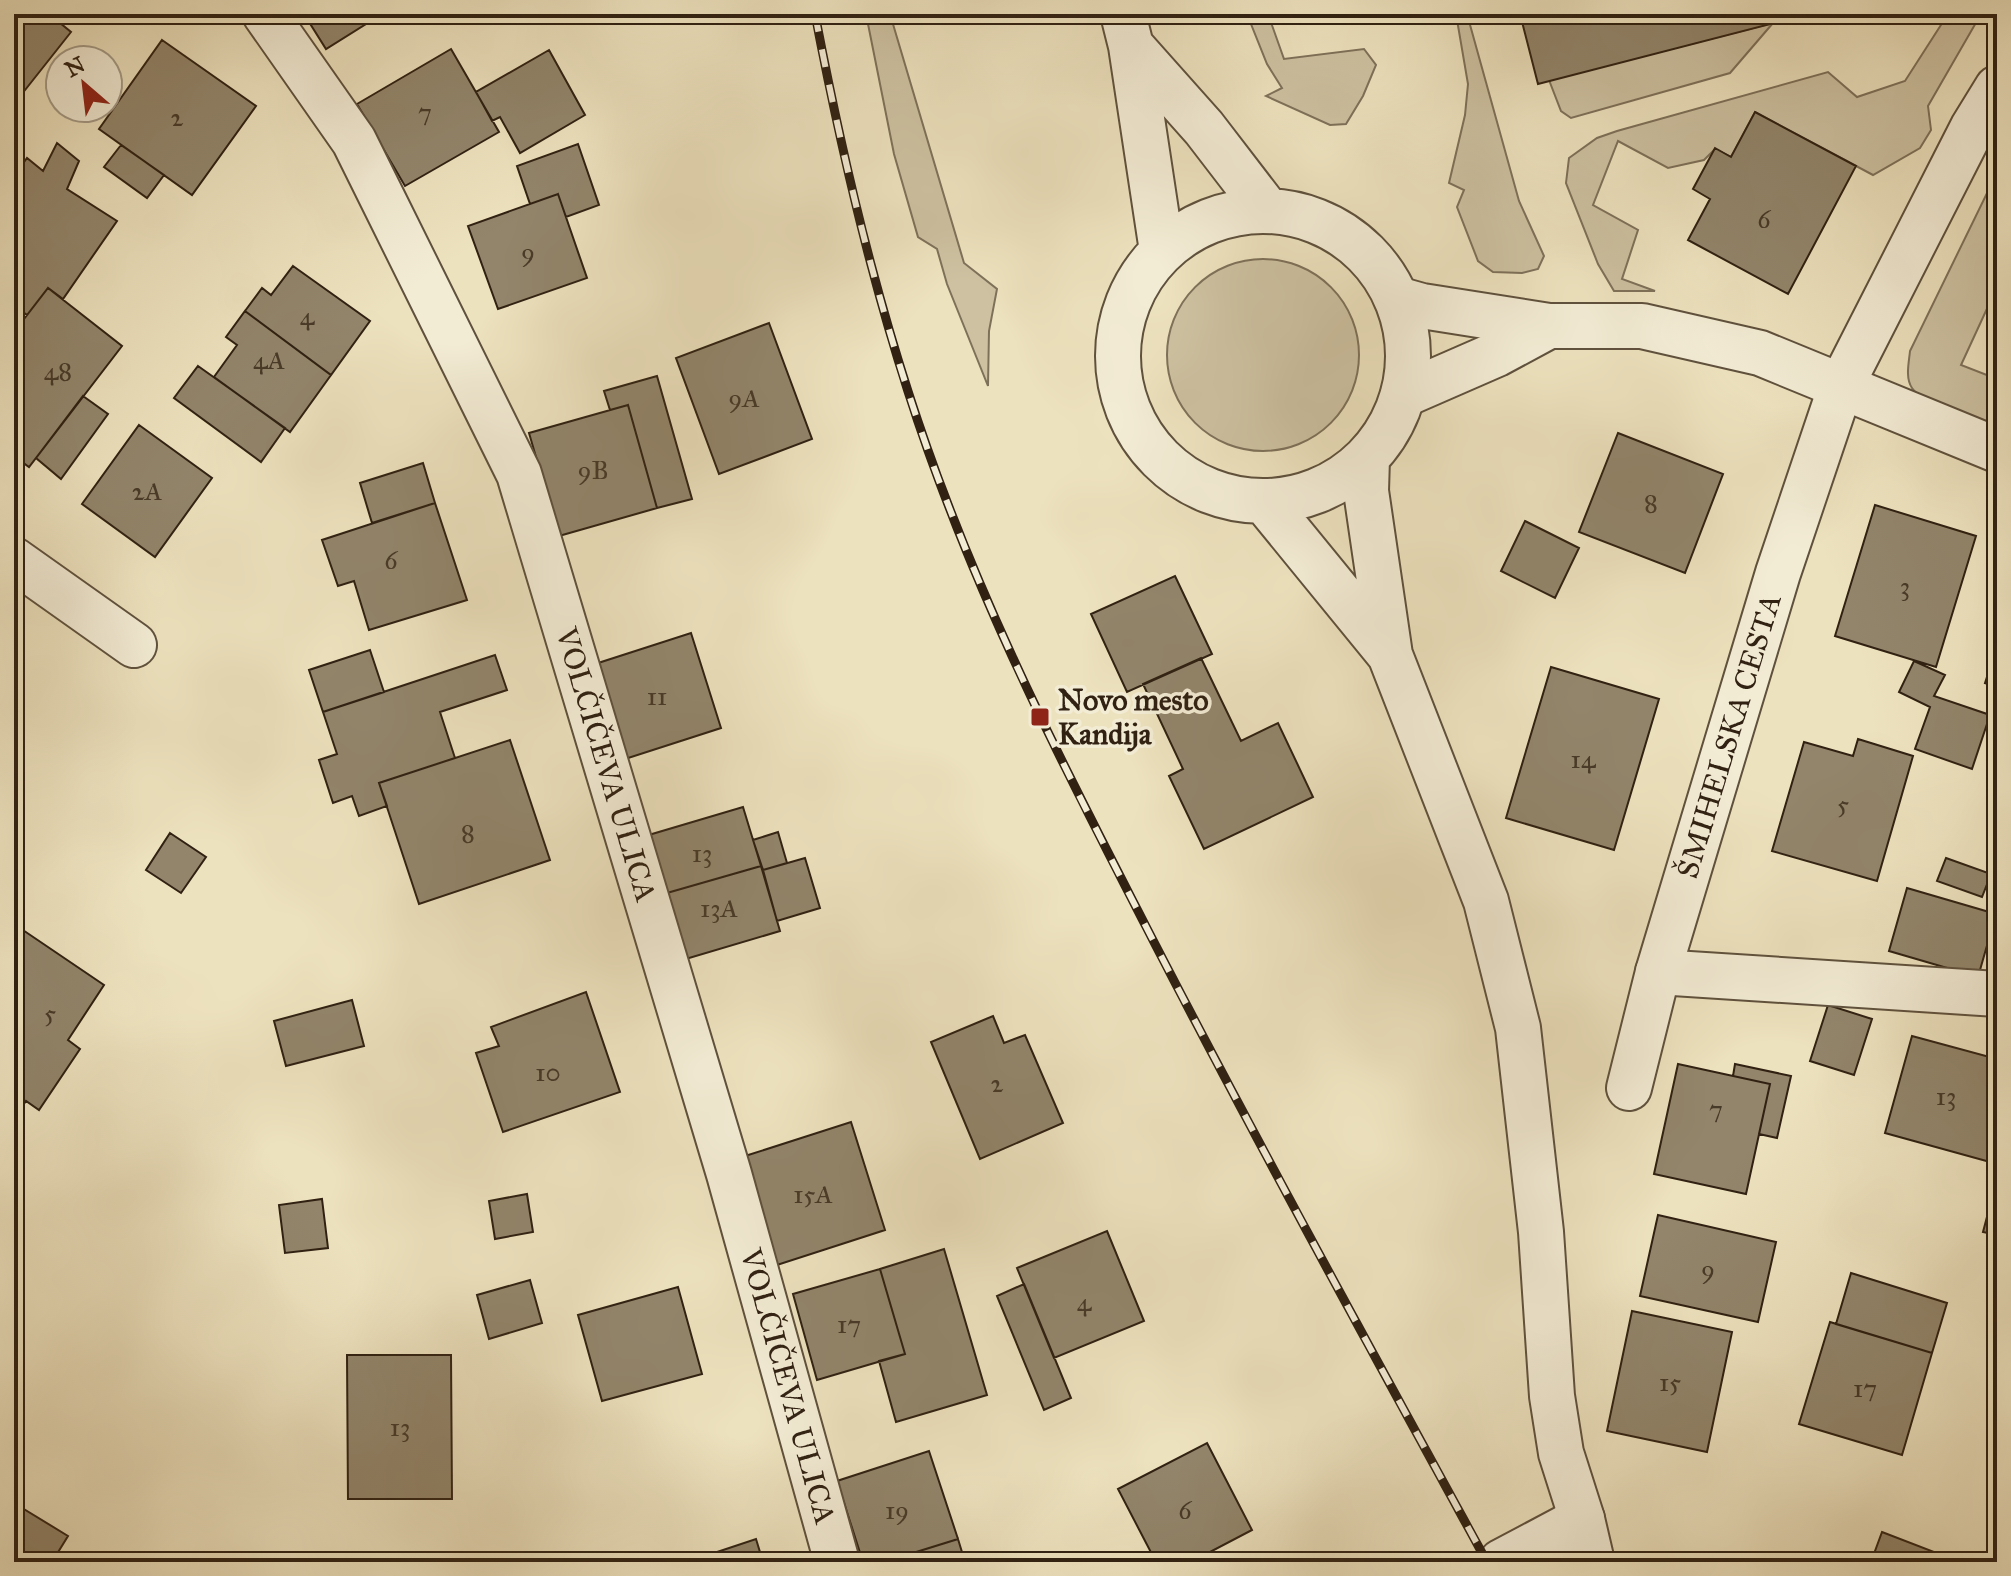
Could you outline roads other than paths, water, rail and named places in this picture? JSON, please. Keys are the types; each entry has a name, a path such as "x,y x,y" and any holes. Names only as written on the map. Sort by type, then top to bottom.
{"street":[{"name":"VOLČIČEVA ULICA","path":"265,14 354,141 519,474 729,1174 837,1562"},
{"path":"1127,30 1267,210"},
{"path":"1127,30 1162,251"},
{"name":"ŠMIHELSKA CESTA","path":"1629,1088 1658,972 1778,573 1841,386 1973,127 1997,88"},
{"path":"1267,210 1312,219 1348,238 1377,265 1397,299 1409,347 1403,395 1389,429 1367,458 1346,476 1320,490 1293,499 1265,502 1227,498 1190,483 1158,458 1134,425 1120,387 1117,345 1126,305 1141,276 1162,251 1180,237 1211,221 1244,211 1267,210"},
{"path":"1397,299 1422,306 1549,326 1642,326 1760,353 1997,450"},
{"path":"1403,395 1497,354 1549,326"},
{"path":"1367,458 1366,491 1390,655 1486,901 1518,1028 1541,1232 1552,1396 1561,1453 1592,1562"},
{"path":"1265,502 1390,655"},
{"path":"14,560 134,645"},
{"path":"1658,972 1997,994"},
{"path":"1501,1562 1582,1519"}],"railway":[{"path":"815,14 855,201 906,386 949,507 995,619 1073,784 1196,1023 1487,1562"}],"place":[{"name":"Novo mesto Kandija","path":"1040,717"}]}
